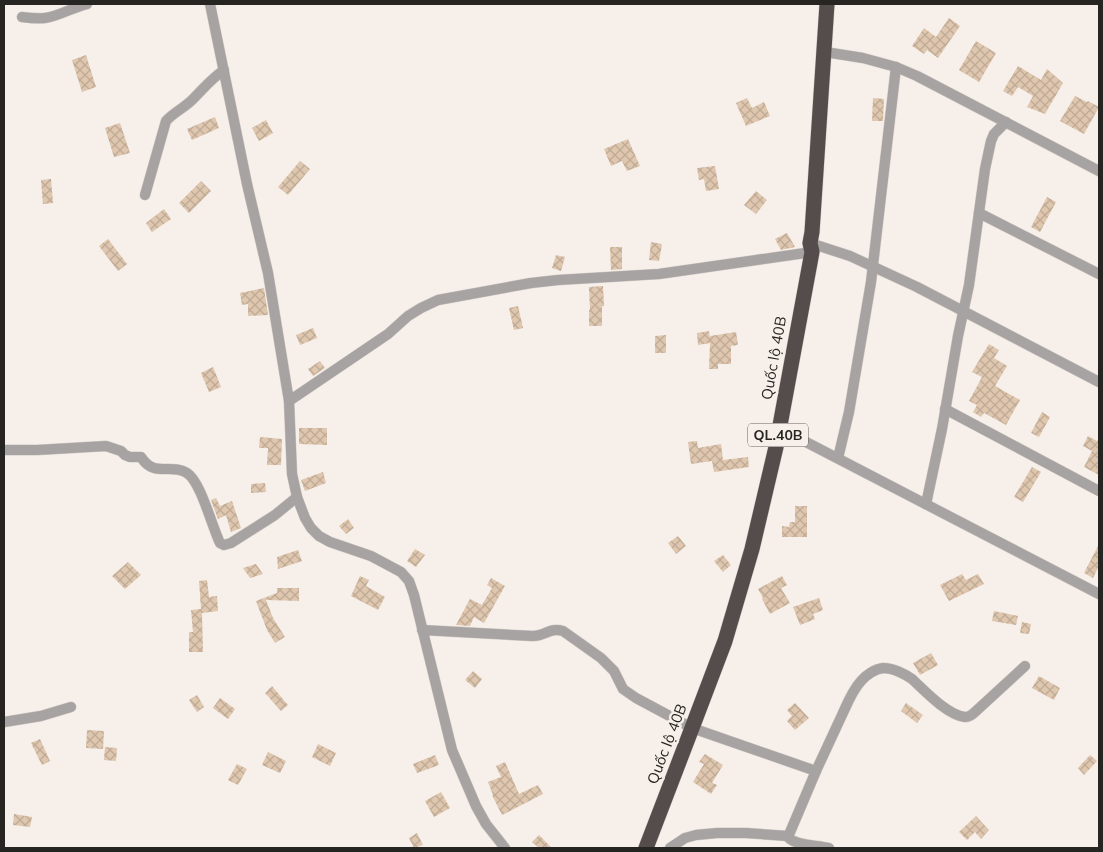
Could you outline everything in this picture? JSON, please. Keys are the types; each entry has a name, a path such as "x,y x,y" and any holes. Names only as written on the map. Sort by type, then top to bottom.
{"highway":[{"name":"Quốc lộ 40B","path":"646,848 725,641 752,549 776,447 811,247 827,4"}],"street":[{"path":"22,17 47,18 76,5 87,4"},
{"path":"210,4 247,184 268,273 289,401 292,474 304,518 319,536 330,542 371,556 401,572 409,581 452,750 476,806 486,824 505,848"},
{"path":"825,52 863,58 896,67 917,76 1099,171"},
{"path":"838,458 849,412 873,267 896,67"},
{"path":"145,195 166,121 193,99 209,81 224,70"},
{"path":"926,504 969,285 985,168 994,134 1006,122"},
{"path":"979,213 1099,274"},
{"path":"289,401 388,334 408,316 438,300 531,283 659,274 811,247 850,256 917,287 1099,382"},
{"path":"945,409 1099,491"},
{"path":"779,428 1099,594"},
{"path":"4,450 106,446 121,451 130,457 141,457 144,463 157,470 175,470 187,473 201,494 220,544 224,545 231,543 275,515 297,497"},
{"path":"422,630 532,636 539,636 557,629 564,631 601,658 614,671 623,688 636,698 692,728 816,771"},
{"path":"788,836 852,694 861,680 871,672 884,668 904,674 942,706 965,717 975,712 1025,666"},
{"path":"4,722 41,716 71,707"},
{"path":"670,848 685,838 717,833 788,836 789,839 804,844 829,848"}],"building":[{"path":"949,18 960,26 938,58 927,50 924,54 912,46 924,28 936,37"},
{"path":"976,41 996,53 979,82 959,70"},
{"path":"86,55 96,87 82,92 72,60"},
{"path":"1018,66 1041,80 1047,69 1063,83 1045,114 1027,107 1033,96 1018,87 1012,96 1003,91"},
{"path":"1075,96 1099,107 1084,134 1060,121"},
{"path":"747,98 752,108 764,102 770,116 746,126 736,103"},
{"path":"873,98 884,99 883,121 872,121"},
{"path":"215,117 219,128 192,140 187,129"},
{"path":"266,120 273,133 259,141 252,128"},
{"path":"120,123 130,153 114,157 105,128"},
{"path":"628,139 640,166 627,171 622,161 611,166 604,149"},
{"path":"300,161 310,169 288,195 278,187"},
{"path":"715,166 719,189 706,191 704,179 699,180 697,168"},
{"path":"51,179 53,203 43,204 41,180"},
{"path":"201,181 211,191 189,213 179,203"},
{"path":"756,191 767,200 756,214 744,205"},
{"path":"1047,197 1056,202 1040,232 1031,227"},
{"path":"164,209 171,219 152,232 146,223"},
{"path":"787,233 795,247 781,250 775,239"},
{"path":"108,239 127,264 118,271 99,246"},
{"path":"651,242 662,244 659,261 649,260"},
{"path":"610,247 622,247 622,269 611,270"},
{"path":"556,255 565,257 561,271 552,268"},
{"path":"603,286 602,326 589,326 589,287"},
{"path":"264,288 268,315 248,316 248,304 242,305 240,293"},
{"path":"518,306 523,328 514,330 509,308"},
{"path":"313,328 317,338 300,345 296,335"},
{"path":"709,331 710,339 710,336 736,332 738,345 731,346 731,364 718,364 718,369 709,369 710,343 698,345 697,333"},
{"path":"666,335 666,353 655,353 655,336"},
{"path":"989,344 999,350 994,358 1007,366 995,386 1020,400 1006,425 984,413 981,417 973,412 977,405 969,401 982,377 972,372"},
{"path":"320,361 325,368 313,376 308,369"},
{"path":"213,367 221,387 209,392 201,373"},
{"path":"1042,412 1050,417 1039,437 1031,433"},
{"path":"299,428 327,428 327,445 299,444"},
{"path":"1088,436 1097,441 1099,437 1099,475 1084,467 1092,451 1083,446"},
{"path":"260,437 282,439 281,465 267,465 268,448 259,448"},
{"path":"697,441 698,448 721,444 723,460 748,457 749,467 714,472 712,461 691,464 688,442"},
{"path":"1032,467 1041,472 1023,502 1014,497"},
{"path":"323,472 326,483 305,491 301,480"},
{"path":"265,483 266,492 251,493 251,484"},
{"path":"216,498 220,506 232,501 241,528 231,532 226,515 218,519 211,500"},
{"path":"795,506 807,506 807,537 782,537 782,526 789,527 790,522 795,522"},
{"path":"348,519 354,528 346,534 339,526"},
{"path":"678,536 686,546 676,554 668,543"},
{"path":"1099,544 1099,566 1093,578 1084,573"},
{"path":"415,549 425,555 416,567 407,561"},
{"path":"298,550 302,561 278,569 277,557"},
{"path":"723,555 731,565 723,572 714,561"},
{"path":"128,562 141,575 125,589 112,576"},
{"path":"256,564 263,574 250,578 243,568"},
{"path":"962,574 966,580 978,574 984,584 949,601 940,585"},
{"path":"360,576 369,580 366,586 385,597 378,610 351,596"},
{"path":"782,576 787,585 781,588 790,603 770,614 758,589"},
{"path":"491,578 505,586 484,623 474,617 470,626 456,625 470,599 482,605 492,588 487,585"},
{"path":"207,580 209,597 217,596 218,611 202,613 203,652 189,652 189,632 193,632 191,610 201,609 199,581"},
{"path":"277,588 299,588 299,601 266,600 273,618 285,637 275,643 267,630 256,601 277,593"},
{"path":"819,598 823,610 813,614 815,619 800,625 793,607"},
{"path":"994,611 1018,616 1016,625 992,621"},
{"path":"1022,622 1031,624 1029,634 1020,633"},
{"path":"931,653 938,665 920,675 913,663"},
{"path":"473,671 482,679 475,688 465,680"},
{"path":"1039,676 1060,688 1054,700 1032,688"},
{"path":"272,686 288,705 281,711 265,693"},
{"path":"197,695 204,707 197,712 189,700"},
{"path":"220,698 235,709 228,719 213,708"},
{"path":"795,703 809,718 795,730 787,721 792,716 787,710"},
{"path":"906,703 923,715 917,723 901,711"},
{"path":"87,730 104,731 103,749 86,748"},
{"path":"40,739 50,761 42,765 31,743"},
{"path":"318,744 336,753 330,766 312,757"},
{"path":"105,747 117,748 116,761 104,760"},
{"path":"268,752 286,761 280,773 262,765"},
{"path":"705,754 723,765 712,783 717,785 711,794 693,782 704,764 699,762"},
{"path":"435,755 439,765 417,773 413,764"},
{"path":"1090,755 1097,761 1084,775 1078,768"},
{"path":"505,762 519,794 538,785 543,794 502,815 488,782 501,777 496,766"},
{"path":"237,764 247,769 238,785 228,780"},
{"path":"441,792 450,808 434,817 425,801"},
{"path":"14,814 32,817 30,827 13,825"},
{"path":"976,816 989,830 981,839 975,832 967,840 959,832"},
{"path":"417,833 423,845 414,848 409,838"},
{"path":"539,835 552,848 539,848 532,842"}]}
